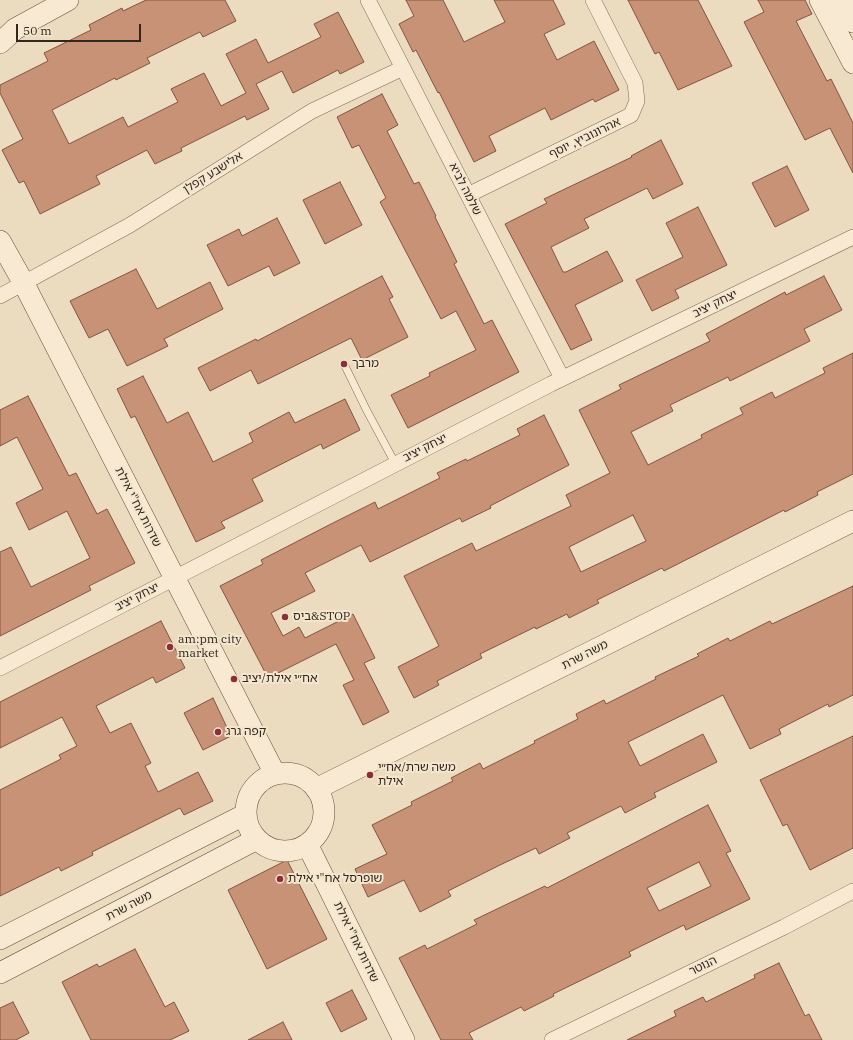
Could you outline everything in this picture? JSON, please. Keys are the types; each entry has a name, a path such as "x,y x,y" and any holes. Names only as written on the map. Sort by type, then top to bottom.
{"street":[{"path":"5,35 68,0"},
{"name":"שלמה לביא","path":"368,0 562,378"},
{"name":"אהרונוביץ, יוסף","path":"468,195 631,115 637,101 635,83 593,0"},
{"path":"820,0 853,63"},
{"path":"842,0 853,22"},
{"name":"אלישבע קפלן","path":"0,296 23,282 130,225 312,111 403,68"},
{"name":"יצחק יציב","path":"0,668 562,378 853,237"},
{"name":"שדרות אח\"י אילת","path":"0,240 23,282 275,774"},
{"name":"משה שרת","path":"316,789 853,521"},
{"path":"275,774 293,774 302,777 316,789 323,803 324,818 318,833 307,844 294,850 281,850 268,847 257,839 251,831 246,814 251,793 257,785 275,774"},
{"path":"0,939 246,814"},
{"name":"משה שרת","path":"0,974 257,839"},
{"name":"שדרות אח\"י אילת","path":"307,844 404,1040"},
{"name":"הנוטר","path":"552,1040 784,927 853,891"}],"lane":[{"path":"344,364 367,412 396,463"}],"building":[{"path":"146,0 225,0 236,21 203,37 200,32 147,58 150,63 116,80 115,78 52,110 69,144 123,117 128,127 178,102 171,89 204,73 221,106 246,93 226,54 256,39 268,63 321,37 314,24 338,12 364,62 340,74 338,70 293,93 282,71 256,84 269,109 247,120 245,116 181,148 182,151 155,164 147,150 96,176 100,184 40,214 24,181 19,183 2,150 23,139 0,93 0,85 48,61 44,53 91,30 89,25 122,8 123,11"},
{"path":"406,0 443,0 464,42 505,22 494,0 553,0 565,24 544,34 557,60 594,41 619,90 595,102 593,99 551,120 545,108 489,136 496,151 474,162 439,92 438,93 416,50 413,52 399,24 414,16"},
{"path":"628,0 698,0 732,66 678,90 659,52 655,54"},
{"path":"758,0 805,0 812,14 796,21 827,81 831,79 853,123 853,173 830,128 805,140 744,22 764,12"},
{"path":"382,94 398,125 387,131 414,184 419,182 457,262 454,264 484,324 492,320 519,372 408,428 391,395 430,376 429,373 476,350 456,311 441,319 380,202 386,198 359,145 352,148 337,117"},
{"path":"661,140 683,184 653,199 647,188 584,219 589,228 551,247 563,272 566,272 607,251 623,281 575,305 592,340 571,350 505,224 547,203 544,199 632,157 631,156"},
{"path":"787,166 809,210 775,227 752,183"},
{"path":"340,182 362,225 325,244 303,200"},
{"path":"698,207 727,265 675,290 679,298 652,311 636,280 683,257 666,223"},
{"path":"277,218 300,263 274,276 269,266 228,286 207,245 239,229 242,236"},
{"path":"136,269 157,309 210,282 223,309 164,339 168,346 127,366 108,329 89,338 70,301"},
{"path":"382,276 393,297 389,299 408,337 362,360 351,338 258,384 251,370 210,391 198,368 256,339 257,341"},
{"path":"824,276 842,310 804,329 810,341 730,381 728,377 670,405 673,411 631,432 648,465 702,438 701,435 743,414 740,408 772,392 775,398 825,373 823,368 853,353 853,474 817,492 818,495 785,512 784,510 664,571 662,568 597,600 599,603 569,618 567,614 536,629 535,627 480,654 482,658 437,681 439,685 414,698 398,667 439,646 404,576 472,543 476,551 571,506 566,495 610,473 579,410 621,389 619,385 710,341 706,334 785,292 786,295","holes":["633,515 646,541 581,572 569,547"]},
{"path":"143,376 167,423 188,412 213,462 253,442 249,433 289,412 295,423 345,399 360,430 323,449 321,444 252,479 263,501 221,522 225,528 196,542 135,416 131,418 117,389"},
{"path":"28,396 69,476 76,473 97,514 107,509 135,563 89,586 91,590 0,636 0,552 11,547 31,587 90,558 67,511 29,530 16,503 43,489 17,437 0,446 0,410"},
{"path":"544,415 569,465 490,506 491,508 462,522 460,518 370,562 361,545 305,573 315,591 271,613 283,636 299,627 305,638 353,614 375,658 364,663 389,712 363,725 343,685 354,680 336,644 268,678 220,586 263,564 261,560 375,502 378,509 440,478 437,473 466,459 467,461 520,435 517,429"},
{"path":"853,586 853,695 829,707 828,704 779,729 781,734 750,749 723,695 628,742 640,766 703,734 717,762 654,793 656,797 625,813 621,806 567,833 570,838 539,854 536,848 448,891 451,896 420,912 404,880 368,897 355,869 387,854 372,825 412,805 411,802 453,781 451,778 480,763 483,769 535,743 534,741 578,719 576,714 604,700 606,704 656,679 655,677 699,656 697,654 728,638 730,641 770,621 772,624"},
{"path":"161,621 185,668 156,683 153,677 96,706 110,733 131,723 151,763 145,766 158,792 198,772 213,801 184,815 180,808 92,852 93,855 61,871 59,867 0,896 0,790 61,759 59,755 77,746 62,717 0,748 0,702"},
{"path":"213,698 231,736 203,750 184,713"},
{"path":"853,736 853,848 810,870 787,824 783,826 760,780"},
{"path":"708,805 731,851 726,853 750,899 686,930 684,925 629,952 631,956 553,994 554,996 524,1011 521,1007 469,1033 473,1040 441,1040 399,958 425,945 427,949 477,924 474,920 545,886 547,888","holes":["699,862 711,886 659,911 647,888"]},
{"path":"287,860 327,939 267,969 228,890"},
{"path":"135,949 165,1007 174,1002 189,1031 170,1040 91,1040 62,982 97,964 99,967"},
{"path":"779,963 805,1016 809,1014 822,1040 627,1040 676,1016 674,1011 703,997 706,1002 755,978 754,975"},
{"path":"352,990 367,1019 341,1032 326,1003"},
{"path":"13,1002 29,1033 16,1040 0,1040 0,1008"},
{"path":"283,1022 292,1040 248,1040"}],"place":[{"name":"מרבך","path":"344,364"},
{"name":"ביס&STOP","path":"285,617"},
{"name":"am:pm city market","path":"170,647"},
{"name":"אח״י אילת/יציב","path":"234,679"},
{"name":"קפה גרג","path":"218,732"},
{"name":"משה שרת/אח״י אילת","path":"370,775"},
{"name":"שופרסל אח\"י אילת","path":"280,879"}]}
